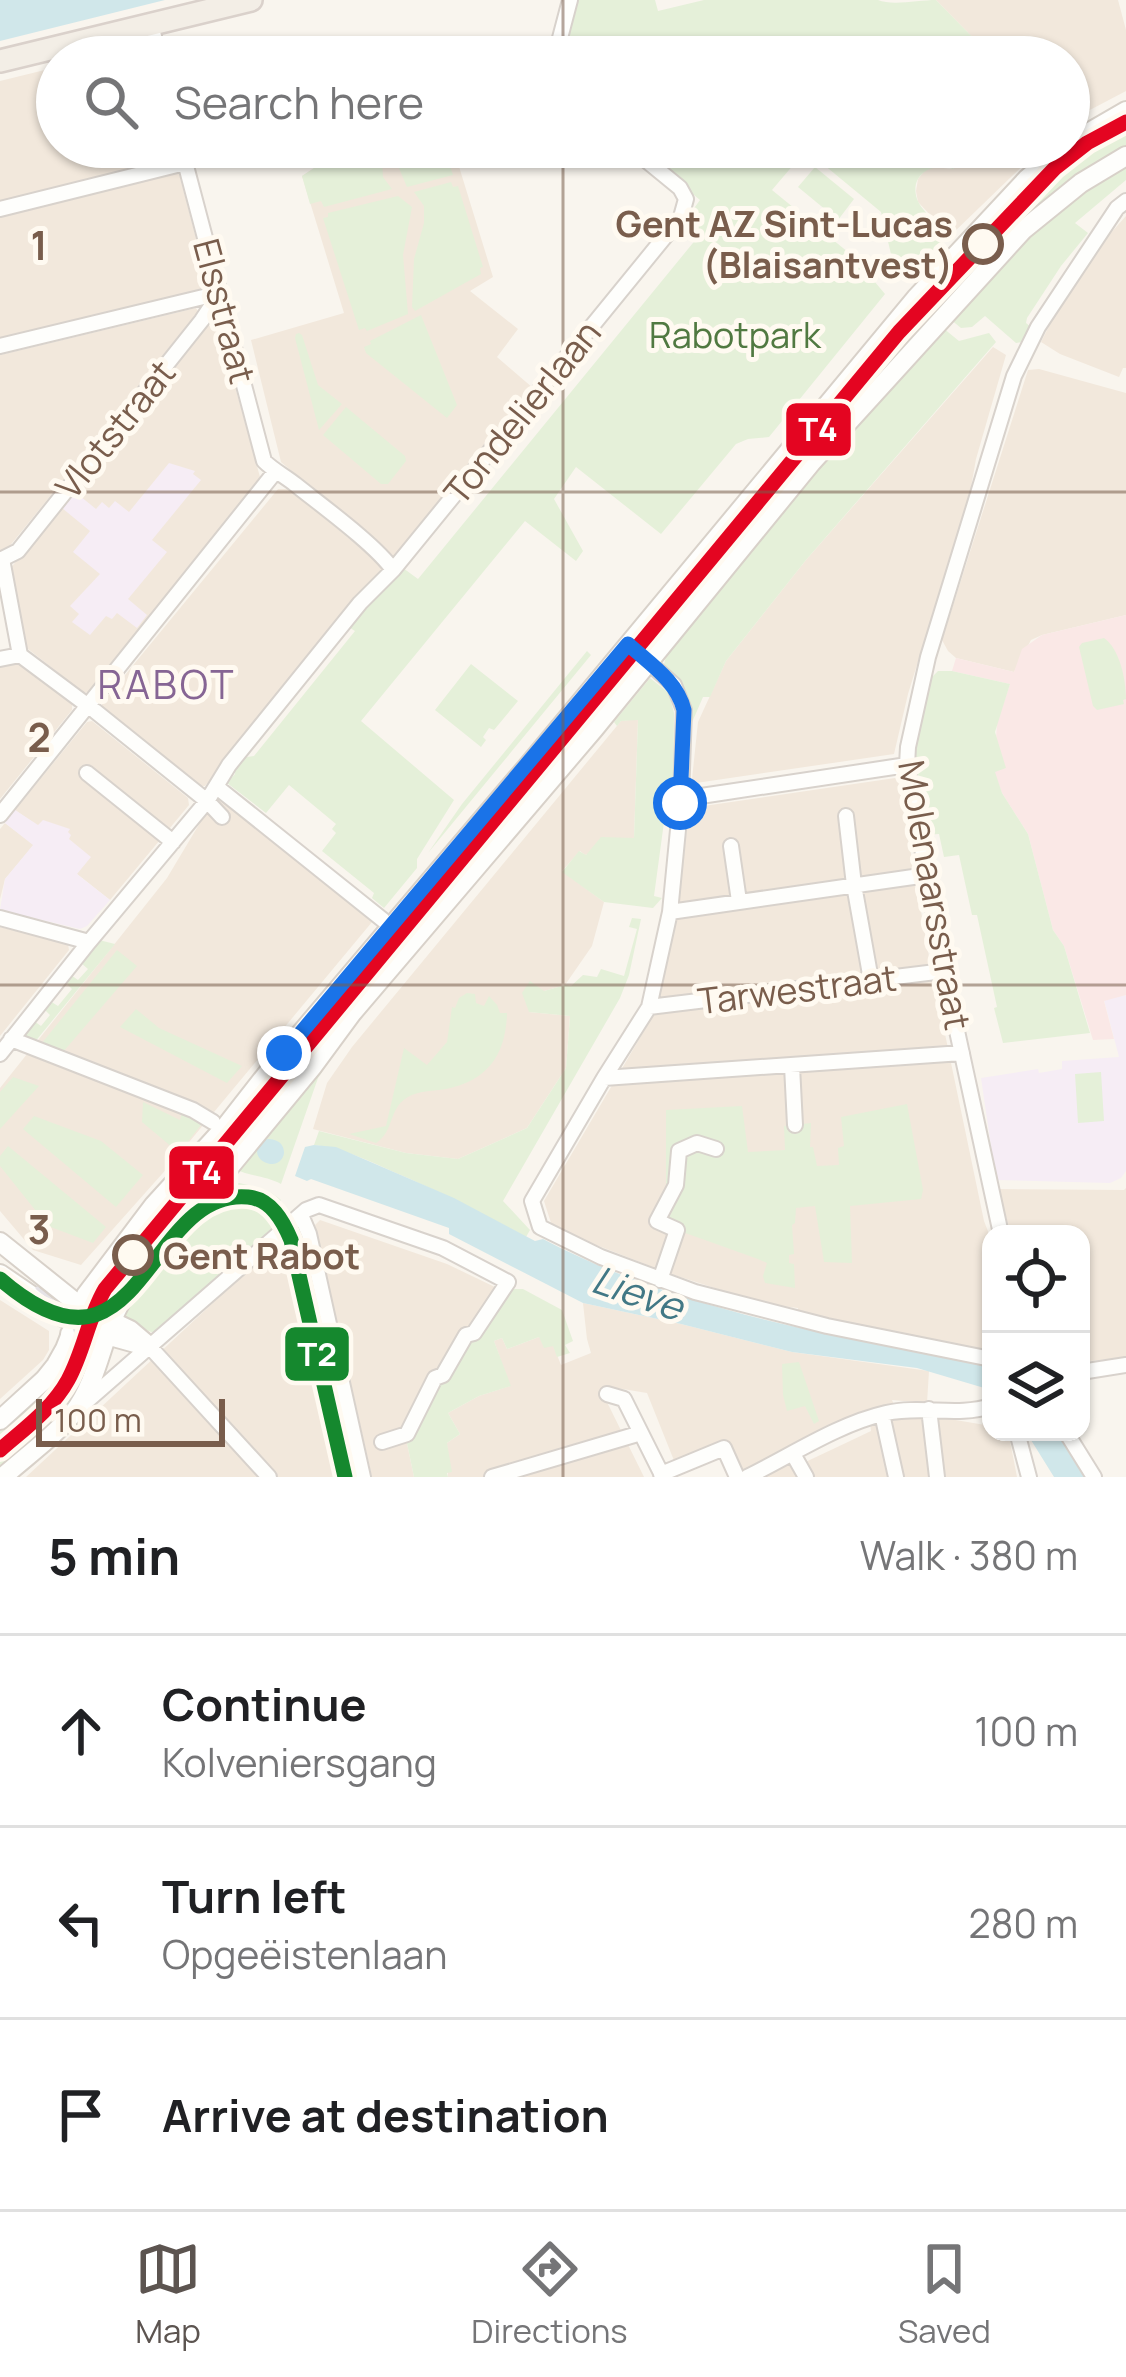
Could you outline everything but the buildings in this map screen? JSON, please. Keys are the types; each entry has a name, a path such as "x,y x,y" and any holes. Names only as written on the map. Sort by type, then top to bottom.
{"main road":[{"path":"102,36 250,0"},
{"path":"0,61 36,52"},
{"path":"1090,132 1126,111"},
{"path":"10,1475 74,1413 128,1290 352,1013 649,663 811,463 994,259 1051,205 1126,156"},
{"path":"0,1420 44,1380 60,1358 107,1265 154,1205 253,1094 937,275 1040,168"},
{"path":"937,275 961,297"},
{"path":"0,1242 75,1321 92,1331 130,1330 150,1347"},
{"path":"0,1274 63,1317 108,1329"}],"street":[{"path":"561,36 571,0"},
{"path":"151,24 154,36"},
{"path":"0,209 169,168"},
{"name":"Elsstraat","path":"186,168 264,460 275,472"},
{"name":"Tondelierlaan","path":"0,1054 218,788 229,765 360,603 393,570 684,212 686,199 680,188 656,168"},
{"name":"Molenaarsstraat","path":"999,1225 944,971 907,765 908,747 928,657 1010,388 1042,321 1126,202"},
{"path":"0,346 220,292"},
{"name":"Vlotstraat","path":"1,559 18,551 220,292"},
{"path":"0,815 275,472 393,570"},
{"path":"1,559 20,655 222,817"},
{"path":"628,644 674,686 684,710 670,912 649,1007 532,1201 540,1227 695,1292 982,1357"},
{"path":"0,659 20,655"},
{"path":"681,799 907,765"},
{"path":"87,773 173,842"},
{"path":"218,788 383,920"},
{"path":"846,816 872,980"},
{"path":"731,846 740,902"},
{"path":"670,912 926,875"},
{"path":"0,918 89,942"},
{"name":"Tarwestraat","path":"649,1007 944,971"},
{"path":"11,1039 214,1122"},
{"path":"604,1078 962,1053"},
{"path":"792,1066 795,1125"},
{"path":"660,1280 677,1230 657,1221 676,1185 680,1151 697,1143 716,1149"},
{"path":"74,1413 310,1207 320,1205 443,1248 508,1282 474,1333 466,1335 443,1375 436,1378 407,1434 382,1442"},
{"path":"301,1215 361,1447 363,1477"},
{"path":"150,1347 269,1477"},
{"path":"1090,1371 1126,1366"},
{"path":"607,1394 624,1399 662,1476 724,1448 736,1477"},
{"path":"929,1408 937,1477"},
{"path":"747,1477 847,1426 882,1414 982,1408"},
{"path":"882,1414 896,1477"},
{"path":"492,1477 640,1433"},
{"path":"1019,1441 1029,1477"},
{"path":"1072,1441 1094,1477"},
{"path":"793,1454 806,1477"}],"shaded area":[{"path":"936,0 1118,0 1126,30 1126,91 1090,110 1090,36 971,36"},
{"path":"36,72 36,168 178,168 206,290 0,340 0,81"},
{"path":"314,168 459,168 493,277 470,291 518,329 497,357 533,388 395,559 281,462 251,340 344,313 302,176"},
{"path":"1020,168 950,236 918,202 916,191 925,170"},
{"path":"1126,216 1126,368 1119,377 1041,342 1054,316"},
{"path":"196,308 199,313 0,553 0,355"},
{"path":"218,325 260,477 84,693 23,645 9,570 206,326"},
{"path":"993,347 1006,355 894,754 696,783 692,779 698,722 726,661 806,560"},
{"path":"1028,370 1126,393 1126,615 1031,640 1014,672 956,658 942,640"},
{"path":"169,463 195,471 201,480 152,540 167,552 128,599 147,615 137,628 117,613 112,619 106,616 90,635 72,622 79,614 70,606 100,574 73,552 90,531 62,508 75,492 96,509 102,502 109,508 115,501 129,512"},
{"path":"278,489 290,489 384,568 205,786 198,786 102,708 102,703"},
{"path":"1126,615 1126,995 1104,1001 1114,1039 1093,1040 1064,946 1053,930 1028,834 994,772 997,723 1010,684 952,671 956,658 1014,672 1022,649 1042,635"},
{"path":"19,661 72,704 72,710 0,799 0,665"},
{"path":"638,719 634,838 585,855 580,851 562,871 604,902 592,946 565,985 544,991 529,1012 570,1016 566,1068 527,1128 458,1159 406,1153 313,1129 327,1083 352,1047 621,721"},
{"path":"92,721 188,798 189,805 110,900 77,874 38,826 15,810"},
{"path":"898,780 930,962 986,1225 982,1352 872,1327 870,1331 844,1327 844,1322 798,1312 798,1308 765,1304 671,1274 551,1223 544,1201 654,1014 674,922 690,808"},
{"path":"216,796 372,922 81,1265 33,1250 0,1211 0,1088 167,878"},
{"path":"15,810 38,825 43,820 70,829 69,839 91,857 77,874 110,900 87,926 80,929 0,910 5,879 33,845 5,823"},
{"path":"5,823 34,845 5,879 0,899 0,829"},
{"path":"0,927 68,944 69,950 0,1036"},
{"path":"1126,995 1126,1171 1110,1183 996,1180 981,1078 1062,1069 1062,1061 1119,1057 1104,1000"},
{"path":"998,1189 1124,1190 1126,1357 1090,1361 1090,1225 1008,1225"},
{"path":"320,1220 447,1264 499,1289 404,1429 414,1477 372,1477 315,1225"},
{"path":"287,1234 301,1239 354,1477 26,1477"},
{"path":"0,1300 49,1331 49,1350 0,1399"},
{"path":"583,1303 792,1352 929,1371 927,1403 892,1400 895,1407 742,1474 728,1443 675,1463 647,1393 617,1388 603,1394 644,1477 448,1477 447,1443 460,1434 448,1413 510,1386 494,1341 502,1338 507,1349 539,1337 553,1345 561,1365 591,1353"},
{"path":"926,1415 982,1424 982,1441 1010,1441 1017,1477 757,1477 793,1460 797,1466 871,1431 870,1423"}],"green space":[{"path":"578,0 655,0 658,11 704,0 936,0 971,36 569,36"},
{"path":"1126,133 1126,149 1034,212 1030,208 1068,168 1090,168 1090,154"},
{"path":"1126,162 1126,180 1075,223 1088,233 1027,318 1031,327 1022,342 1016,343 985,316 972,327 961,328 950,319 1048,216"},
{"path":"314,168 382,168 392,189 324,207 321,201 310,204 302,176"},
{"path":"399,168 451,168 453,175 407,187"},
{"name":"Rabotpark","path":"662,168 791,168 772,190 854,257 885,294 769,437 736,444 661,534 576,467 554,499 583,551 576,561 525,521 361,721 454,800 417,859 417,868 384,908 372,898 374,893 322,851 336,833 332,829 336,824 289,785 266,813 227,783 235,774 234,764 254,756 355,631 347,626 366,603 403,568 418,579 697,238 682,225 700,200"},
{"path":"816,168 854,199 838,220 798,187"},
{"name":"Rabotpark","path":"828,168 938,168 924,172 915,190 919,204 950,236 900,275 895,271 881,212"},
{"path":"451,182 458,186 483,267 481,274 415,311 414,259 424,206 414,192"},
{"path":"398,196 412,207 403,255 408,314 359,330 323,218"},
{"path":"919,305 929,313 656,644 646,643 644,636"},
{"path":"421,315 457,405 447,418 364,347"},
{"path":"943,328 959,341 989,333 996,342 806,560 726,661 690,727 683,693 664,664 669,646 865,408"},
{"path":"299,333 318,385 342,404 319,430 295,338"},
{"path":"346,407 405,456 388,484 381,484 323,435"},
{"path":"1104,638 1118,657 1126,699 1124,704 1097,710 1079,647"},
{"path":"587,651 591,655 428,853 462,804"},
{"path":"471,664 518,701 494,730 489,728 481,747 435,710"},
{"path":"938,671 1010,684 995,732 1006,768 995,772 1002,793 1028,834 1053,930 1064,946 1090,1033 1003,1043 977,915 972,915 959,855 944,857 939,834 925,835 915,746 929,680"},
{"path":"650,678 669,693 674,713 673,823 664,822 654,896 662,898 653,908 604,902 562,872 579,851 586,855 601,837 634,838 638,720 621,721 617,726 614,722"},
{"path":"575,716 588,727 289,1088 284,1086 218,1165 211,1158"},
{"path":"632,918 641,919 620,998 503,1201 530,1230 526,1237 366,1160 314,1145 319,1131 406,1153 458,1159 527,1128 566,1068 570,1016 529,1012 522,993 530,981 544,991 571,986 583,975 597,977 601,969 624,976 637,929 629,927"},
{"path":"99,940 115,944 34,1043 24,1034 34,1021 41,1026 50,1015 44,1009 50,1001 58,1006 72,989 65,982 71,975 78,980 88,969 81,963"},
{"path":"117,950 137,966 63,1052 42,1043"},
{"path":"467,993 475,994 476,1003 484,1006 489,996 500,1013 507,1013 503,1041 492,1064 473,1080 408,1097 376,1143 349,1134 386,1126 404,1048 427,1065 447,1042 452,1007"},
{"path":"136,1009 159,1028 242,1066 227,1083 120,1027"},
{"path":"348,1033 318,1078 281,1184 235,1168"},
{"path":"1101,1072 1104,1121 1078,1123 1075,1074"},
{"path":"13,1077 39,1086 0,1129 0,1092"},
{"path":"143,1102 180,1120 182,1113 204,1121 179,1153 142,1122"},
{"path":"907,1104 921,1199 850,1206 852,1263 824,1262 815,1206 796,1208 794,1254 789,1255 795,1288 765,1283 767,1263 649,1220 666,1193 666,1110 742,1106 748,1152 785,1150 784,1126 811,1123 810,1147 817,1166 839,1165 838,1148 844,1146 841,1117"},
{"path":"34,1116 101,1141 143,1175 116,1207 23,1129"},
{"path":"8,1146 106,1227 93,1243 48,1226 0,1166 0,1156"},
{"path":"239,1183 266,1190 281,1200 277,1214 284,1221 156,1334 122,1320 133,1291 224,1185"},
{"path":"499,1289 523,1289 562,1310 573,1341 565,1345 570,1353 557,1357 553,1346 544,1348 539,1337 507,1349 502,1338 494,1341 511,1386 448,1413 460,1434 447,1443 452,1472 448,1477 414,1477 404,1429"},
{"path":"71,1353 91,1359 76,1393 54,1422 0,1472 0,1429"},
{"path":"799,1362 819,1421 814,1424 805,1406 787,1411 783,1395 782,1364"}],"water":[{"path":"0,0 165,0 0,41"},
{"name":"Lieve","path":"305,1147 336,1147 454,1198 535,1241 543,1239 690,1299 806,1329 982,1362 982,1387 917,1368 792,1352 583,1303 449,1234 449,1228 295,1176"},
{"path":"1032,1441 1063,1441 1086,1477 1054,1477"}],"tram line":[{"path":"37,1288 73,1325 77,1357"}],"transit line":[{"name":"T4","path":"1090,141 1126,122"},
{"name":"T4","path":"0,1450 61,1390 105,1289 899,332 1055,168"},
{"name":"T2","path":"0,1279 47,1311 85,1317 114,1305 186,1223 214,1203 248,1197 270,1206 291,1240 345,1477"}],"place":[{"name":"Gent AZ Sint-Lucas (Blaisantvest)","path":"983,244"},
{"name":"Gent Rabot","path":"133,1255"}],"district":[{"name":"RABOT","path":"167,684"}],"route":[{"path":"284,1053 628,644 681,697 680,803"}]}
